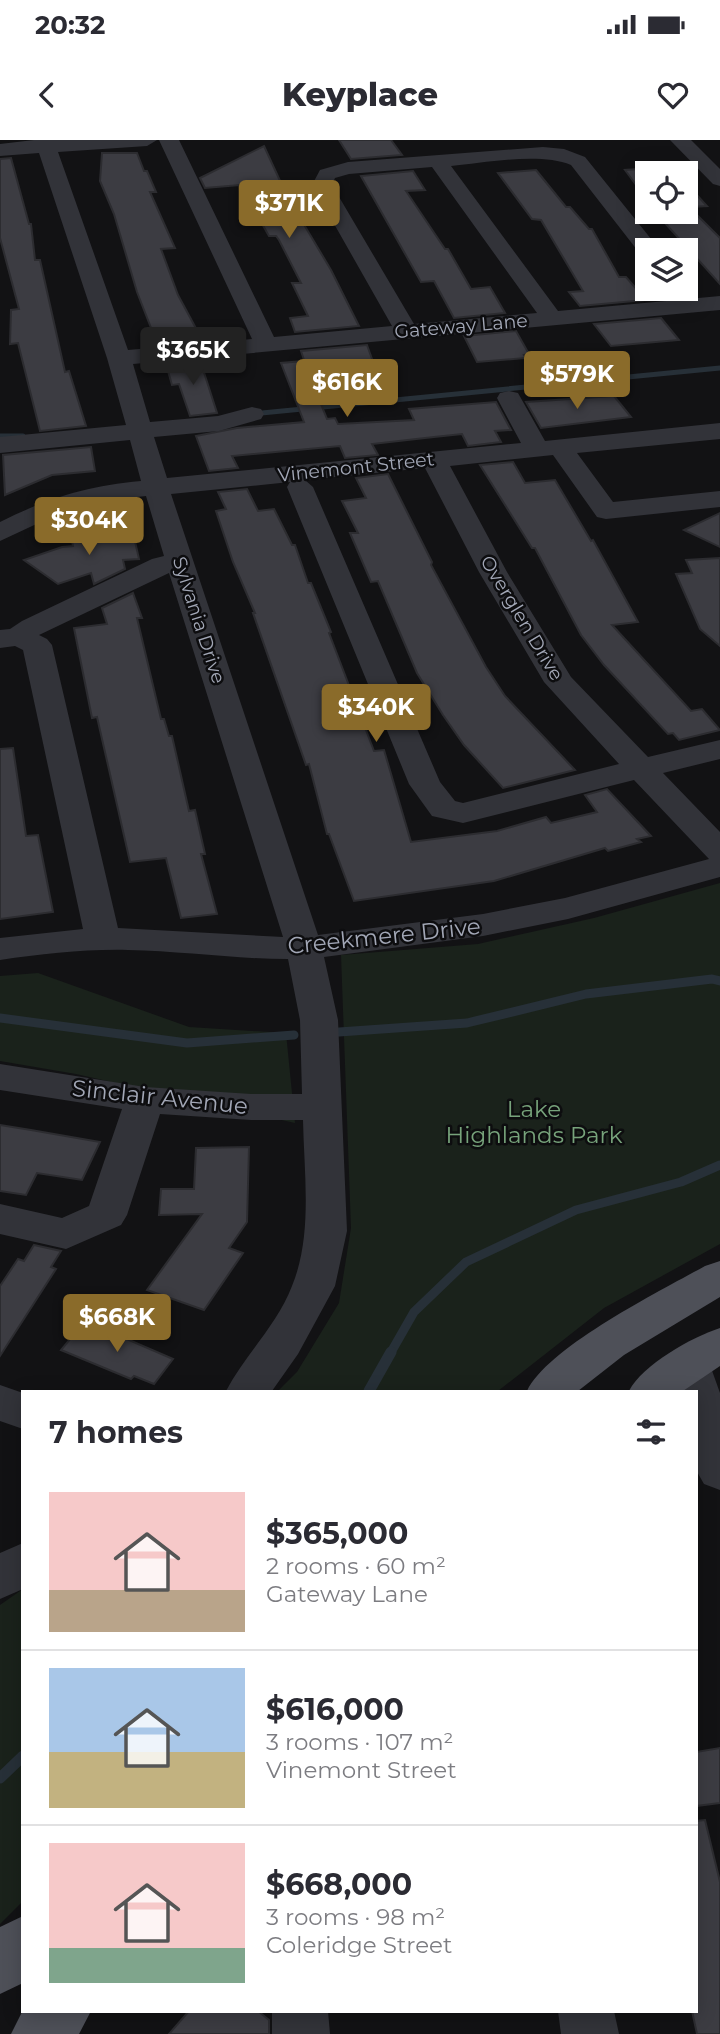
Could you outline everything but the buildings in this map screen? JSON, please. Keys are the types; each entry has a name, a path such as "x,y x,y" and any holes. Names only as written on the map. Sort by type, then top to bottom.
{"main road":[{"path":"550,1390 575,1365 650,1316 720,1278"},
{"path":"652,1390 704,1354"},
{"path":"0,1966 21,1946"},
{"path":"40,2034 60,2013"}],"street":[{"path":"0,150 45,143 147,140"},
{"path":"169,140 266,344"},
{"path":"680,140 720,180"},
{"name":"Sylvania Drive","path":"45,143 119,358 156,487 304,948 319,1020 326,1231 314,1286 283,1342 249,1390"},
{"path":"406,331 323,185 327,174 348,168 543,153 564,155 578,161 639,238"},
{"path":"437,161 552,318"},
{"name":"Gateway Lane","path":"698,299 720,303"},
{"name":"Gateway Lane","path":"119,358 552,318 661,301"},
{"path":"509,398 548,448 606,511 720,499"},
{"path":"0,445 138,425 219,423 251,414"},
{"path":"51,433 111,421 138,425"},
{"name":"Vinemont Street","path":"0,533 51,507 99,493 720,431"},
{"name":"Overglen Drive","path":"433,459 493,572 559,682 720,852"},
{"path":"300,487 425,784 444,809 463,813 720,749"},
{"path":"9,638 162,565 181,563"},
{"path":"9,638 37,645 103,939"},
{"name":"Creekmere Drive","path":"0,949 57,941 103,939 246,948 304,948 483,925 568,908 720,867"},
{"name":"Sinclair Avenue","path":"0,1077 145,1100 251,1107 321,1107"},
{"path":"0,1219 66,1234 106,1215 145,1100"},
{"path":"704,1354 720,1471"},
{"path":"0,1402 21,1410"},
{"path":"0,1579 21,1564"},
{"path":"300,2013 301,2034"},
{"path":"586,2013 590,2034"}],"green space":[{"name":"Lake Highlands Park","path":"720,883 720,1244 604,1308 499,1390 279,1390 297,1372 339,1303 351,1228 341,955 478,944 594,918"},
{"path":"38,973 189,1027 286,1033 295,1123 76,1074 0,1061 0,976"},
{"path":"21,1590 21,1903 0,1924 0,1605"}],"waterway":[{"path":"252,414 720,368"},
{"path":"0,436 23,436"},
{"path":"339,1032 467,1023 586,994 712,979 720,981"},
{"path":"0,1018 187,1043 294,1035"},
{"path":"390,1354 414,1312 466,1262 576,1210 681,1182 720,1165"},
{"path":"370,1390 391,1352"},
{"path":"0,1778 21,1758"}]}
